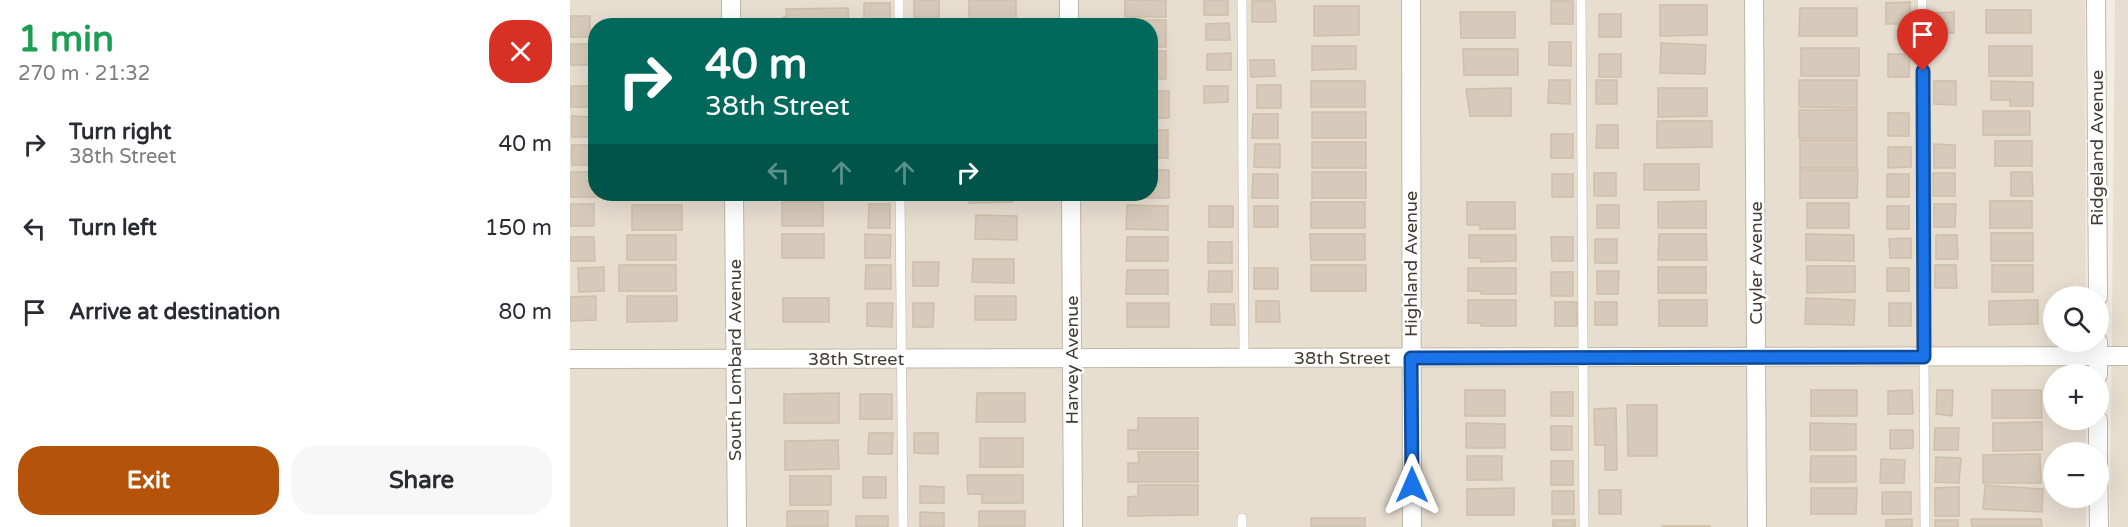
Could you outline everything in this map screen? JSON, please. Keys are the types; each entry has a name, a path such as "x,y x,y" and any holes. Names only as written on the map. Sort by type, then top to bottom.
{"street":[{"path":"731,0 731,18"},
{"path":"1069,0 1069,18"},
{"name":"Highland Avenue","path":"1411,0 1412,527"},
{"name":"Cuyler Avenue","path":"1755,0 1757,527"},
{"name":"Ridgeland Avenue","path":"2096,0 2097,286"},
{"name":"South Lombard Avenue","path":"734,201 736,527"},
{"name":"Harvey Avenue","path":"1071,201 1073,527"},
{"name":"38th Street","path":"570,359 1924,357 2043,352"},
{"name":"38th Street","path":"2109,352 2128,356"},
{"path":"2099,508 2099,527"}],"lane":[{"path":"899,0 899,18"},
{"path":"1242,0 1244,358"},
{"path":"1581,0 1584,527"},
{"path":"1922,0 1925,527"},
{"path":"900,201 903,527"}],"shaded area":[{"path":"570,0 2085,0 2086,286 2043,286 2043,352 2086,352 2086,364 2043,364 2043,430 2086,430 2086,442 2043,442 2043,508 2086,508 2086,527 570,527"},
{"path":"2115,0 2128,0 2128,527 2110,527"}],"building":[{"path":"914,0 939,0 939,17 914,17"},
{"path":"969,0 1016,0 1016,18 969,18"},
{"path":"1125,0 1166,0 1166,17 1125,17"},
{"path":"1204,0 1228,0 1228,15 1204,15"},
{"path":"1252,1 1275,1 1276,22 1252,22"},
{"path":"1551,1 1573,1 1573,24 1551,24"},
{"path":"1910,2 1910,24 1886,24 1886,3"},
{"path":"864,3 890,3 890,18 864,18"},
{"path":"1660,5 1707,5 1707,35 1660,36"},
{"path":"1314,6 1359,6 1359,35 1314,36"},
{"path":"848,8 849,18 782,18 787,16 786,9"},
{"path":"1800,8 1857,8 1857,36 1799,36"},
{"path":"1986,10 2031,10 2031,33 1986,33"},
{"path":"1460,12 1515,12 1515,38 1461,38"},
{"path":"1954,12 1954,33 1934,33 1934,13"},
{"path":"1599,14 1621,14 1621,37 1599,37"},
{"path":"570,16 590,16 588,18 588,37 570,37"},
{"path":"1158,20 1166,20 1166,47 1158,47"},
{"path":"1229,23 1230,40 1206,40 1206,24"},
{"path":"1549,42 1571,42 1571,66 1549,65"},
{"path":"1661,43 1706,45 1705,74 1660,73"},
{"path":"570,44 588,44 588,65 570,65"},
{"path":"1312,46 1356,46 1356,69 1312,70"},
{"path":"1989,46 2032,46 2032,76 1989,76"},
{"path":"1801,48 1859,48 1859,76 1801,76"},
{"path":"1463,49 1518,49 1518,75 1464,75"},
{"path":"1158,51 1166,51 1166,79 1158,79"},
{"path":"1231,53 1231,70 1207,70 1207,54"},
{"path":"1599,54 1621,54 1621,77 1599,77"},
{"path":"1888,54 1910,54 1909,77 1888,77"},
{"path":"1250,60 1274,60 1275,76 1251,77"},
{"path":"1549,80 1570,80 1570,104 1548,103"},
{"path":"1596,80 1617,80 1617,104 1596,104"},
{"path":"1799,80 1857,80 1857,108 1799,107"},
{"path":"1311,81 1365,81 1365,107 1311,107"},
{"path":"1934,81 1956,81 1956,105 1934,104"},
{"path":"1991,81 2033,82 2033,106 2010,106 2010,100 1991,100"},
{"path":"1257,85 1281,85 1281,108 1257,108"},
{"path":"571,86 588,86 588,107 571,107"},
{"path":"1204,86 1228,86 1228,102 1204,103"},
{"path":"1511,88 1511,116 1470,116 1466,89"},
{"path":"1658,88 1707,88 1707,116 1658,117"},
{"path":"1158,91 1169,91 1169,118 1158,118"},
{"path":"1799,110 1857,110 1857,138 1799,138"},
{"path":"1983,111 2030,111 2030,135 1983,135"},
{"path":"1312,112 1366,112 1366,138 1312,138"},
{"path":"1888,113 1909,113 1909,136 1888,136"},
{"path":"1253,114 1278,114 1278,138 1252,138"},
{"path":"572,116 588,117 588,137 572,137"},
{"path":"1657,121 1712,121 1712,147 1657,148"},
{"path":"1597,125 1618,125 1618,148 1596,148"},
{"path":"1158,130 1168,130 1168,158 1158,158"},
{"path":"1551,134 1573,134 1573,158 1551,158"},
{"path":"1800,140 1857,140 1857,168 1800,168"},
{"path":"1995,141 2032,141 2032,166 1995,166"},
{"path":"1312,142 1366,142 1366,168 1312,168"},
{"path":"1255,144 1280,144 1280,168 1254,167"},
{"path":"1934,144 1955,145 1955,168 1934,168"},
{"path":"572,145 588,145 588,165 572,165"},
{"path":"1888,147 1911,147 1911,167 1888,168"},
{"path":"1644,164 1699,164 1699,190 1644,190"},
{"path":"1158,170 1169,170 1169,198 1158,198"},
{"path":"1800,170 1858,170 1857,198 1800,198"},
{"path":"570,172 588,172 588,197 570,197"},
{"path":"1312,172 1366,172 1366,198 1312,198"},
{"path":"2011,172 2032,172 2033,196 2011,196"},
{"path":"1594,173 1616,173 1616,196 1594,196"},
{"path":"1933,173 1955,173 1955,196 1933,196"},
{"path":"1253,174 1278,174 1278,198 1252,198"},
{"path":"1552,174 1573,174 1573,197 1552,197"},
{"path":"1887,174 1909,174 1909,197 1887,197"},
{"path":"969,201 1013,201 1013,202 969,203"},
{"path":"1706,201 1706,228 1658,228 1658,202"},
{"path":"1990,201 2032,201 2032,228 1990,228"},
{"path":"782,202 823,202 823,226 782,226"},
{"path":"1311,202 1365,202 1365,228 1311,228"},
{"path":"1467,202 1515,202 1515,229 1480,229 1480,225 1467,225"},
{"path":"1807,203 1849,203 1849,228 1807,228"},
{"path":"570,204 594,204 594,226 570,226"},
{"path":"869,204 890,204 890,228 868,228"},
{"path":"1934,204 1956,204 1955,227 1934,227"},
{"path":"632,205 682,205 682,230 632,230"},
{"path":"1127,205 1168,206 1168,230 1126,229"},
{"path":"1597,205 1619,205 1619,228 1597,228"},
{"path":"1209,206 1233,206 1233,227 1209,227"},
{"path":"1254,206 1278,206 1278,227 1254,227"},
{"path":"1887,206 1909,206 1909,229 1887,229"},
{"path":"976,215 1017,216 1017,240 975,239"},
{"path":"1991,233 2033,233 2033,261 1991,261"},
{"path":"782,234 824,234 824,258 782,258"},
{"path":"865,234 891,235 890,258 865,258"},
{"path":"1310,234 1365,234 1365,260 1311,260"},
{"path":"1659,234 1706,234 1707,260 1658,260"},
{"path":"1806,234 1854,235 1854,261 1806,260"},
{"path":"627,235 676,235 676,260 627,260"},
{"path":"1469,235 1516,235 1516,261 1481,262 1481,258 1469,258"},
{"path":"1936,235 1957,235 1958,259 1936,259"},
{"path":"570,237 594,237 595,261 570,261"},
{"path":"1127,237 1168,237 1168,261 1126,261"},
{"path":"1551,237 1573,237 1573,261 1552,261"},
{"path":"1911,238 1911,258 1890,258 1889,239"},
{"path":"1595,239 1617,239 1617,263 1595,263"},
{"path":"1208,242 1232,242 1232,263 1208,263"},
{"path":"973,259 1014,259 1014,283 972,282"},
{"path":"913,262 939,262 938,286 913,286"},
{"path":"619,265 676,265 676,291 619,291"},
{"path":"866,265 891,265 891,289 865,289"},
{"path":"1311,265 1366,265 1366,291 1311,291"},
{"path":"1935,265 1956,265 1957,288 1935,288"},
{"path":"1992,265 2033,265 2033,292 1992,292"},
{"path":"1807,266 1855,266 1855,292 1807,293"},
{"path":"604,267 604,291 579,292 578,268"},
{"path":"1658,267 1706,267 1706,293 1658,293"},
{"path":"1254,268 1278,268 1278,289 1254,289"},
{"path":"1468,268 1516,268 1516,294 1481,294 1481,291 1468,291"},
{"path":"1887,268 1909,268 1909,291 1887,291"},
{"path":"1127,270 1168,270 1168,294 1126,294"},
{"path":"1209,271 1232,271 1232,292 1208,292"},
{"path":"1597,271 1619,271 1618,294 1597,294"},
{"path":"1551,272 1573,272 1573,296 1551,296"},
{"path":"596,296 596,320 570,321 570,297"},
{"path":"627,296 677,296 677,321 627,322"},
{"path":"975,296 1016,296 1016,320 975,320"},
{"path":"783,298 829,298 829,322 783,322"},
{"path":"1806,298 1855,300 1854,325 1805,324"},
{"path":"1468,300 1516,300 1516,326 1481,326 1481,323 1468,323"},
{"path":"1659,300 1707,300 1707,326 1659,326"},
{"path":"2038,300 2038,324 1989,325 1989,301"},
{"path":"1256,301 1279,301 1280,322 1256,322"},
{"path":"1555,302 1577,302 1577,326 1555,326"},
{"path":"1595,302 1617,302 1617,325 1595,325"},
{"path":"867,303 893,303 892,327 867,326"},
{"path":"913,303 934,303 933,327 913,327"},
{"path":"1127,303 1169,303 1169,327 1127,327"},
{"path":"1889,303 1911,303 1911,326 1889,326"},
{"path":"1211,304 1234,304 1235,325 1211,325"},
{"path":"1465,390 1505,390 1505,416 1465,416"},
{"path":"1811,390 1857,390 1857,416 1811,416"},
{"path":"1912,390 1913,414 1888,414 1888,391"},
{"path":"1937,390 1953,390 1952,416 1936,414"},
{"path":"1992,390 2041,390 2042,418 1992,418"},
{"path":"1551,392 1573,392 1573,416 1551,416"},
{"path":"839,393 839,423 784,423 784,394"},
{"path":"977,393 1025,393 1025,422 976,422"},
{"path":"860,394 892,394 892,419 860,419"},
{"path":"1627,405 1657,405 1657,456 1628,456"},
{"path":"1616,408 1617,470 1605,470 1605,445 1595,445 1594,409"},
{"path":"1138,418 1198,418 1198,449 1128,449 1128,430 1138,430"},
{"path":"2042,422 2042,450 1993,451 1993,423"},
{"path":"1466,423 1505,424 1505,448 1466,448"},
{"path":"1810,423 1856,424 1856,450 1810,450"},
{"path":"1551,426 1572,426 1572,450 1551,450"},
{"path":"1935,428 1959,428 1958,450 1934,450"},
{"path":"1890,430 1913,430 1913,448 1890,449"},
{"path":"869,433 893,433 892,454 868,454"},
{"path":"914,433 938,433 938,454 914,453"},
{"path":"980,438 1023,438 1023,467 980,467"},
{"path":"838,440 839,469 785,470 785,441"},
{"path":"1138,452 1198,452 1198,482 1128,482 1128,463 1139,463"},
{"path":"2040,454 2041,483 1983,483 1983,455"},
{"path":"1467,456 1502,456 1502,480 1467,480"},
{"path":"1811,456 1856,456 1856,482 1810,482"},
{"path":"1936,457 1961,458 1959,483 1935,482"},
{"path":"1881,459 1905,460 1904,483 1880,483"},
{"path":"1551,461 1573,461 1573,485 1551,485"},
{"path":"967,475 1023,475 1023,503 982,503 982,494 968,494"},
{"path":"790,476 831,476 831,505 790,505"},
{"path":"863,477 886,477 886,498 863,498"},
{"path":"1138,485 1198,485 1198,515 1128,516 1128,497 1138,496"},
{"path":"1985,485 2043,489 2042,512 1983,509"},
{"path":"920,486 944,487 944,503 920,503"},
{"path":"1959,487 1959,516 1935,516 1935,488"},
{"path":"1514,488 1514,515 1467,515 1467,489"},
{"path":"1811,488 1857,488 1856,514 1811,514"},
{"path":"1599,490 1621,490 1621,514 1599,514"},
{"path":"1552,491 1574,491 1574,514 1552,514"},
{"path":"1882,492 1911,492 1911,514 1882,514"},
{"path":"787,511 828,511 828,527 787,527"},
{"path":"979,511 1025,511 1025,527 979,527"},
{"path":"920,512 944,513 944,527 920,527"},
{"path":"856,516 888,516 888,527 856,527"},
{"path":"1311,518 1365,518 1365,527 1311,527"},
{"path":"1912,519 1912,527 1886,527 1886,520"},
{"path":"1971,519 2041,519 2042,527 1972,527"},
{"path":"1553,520 1575,520 1575,527 1553,527"},
{"path":"1935,520 1958,520 1958,527 1935,527"},
{"path":"1710,526 1710,527 1662,527"}],"route":[{"path":"1412,485 1411,358 1924,357 1923,71"}]}
